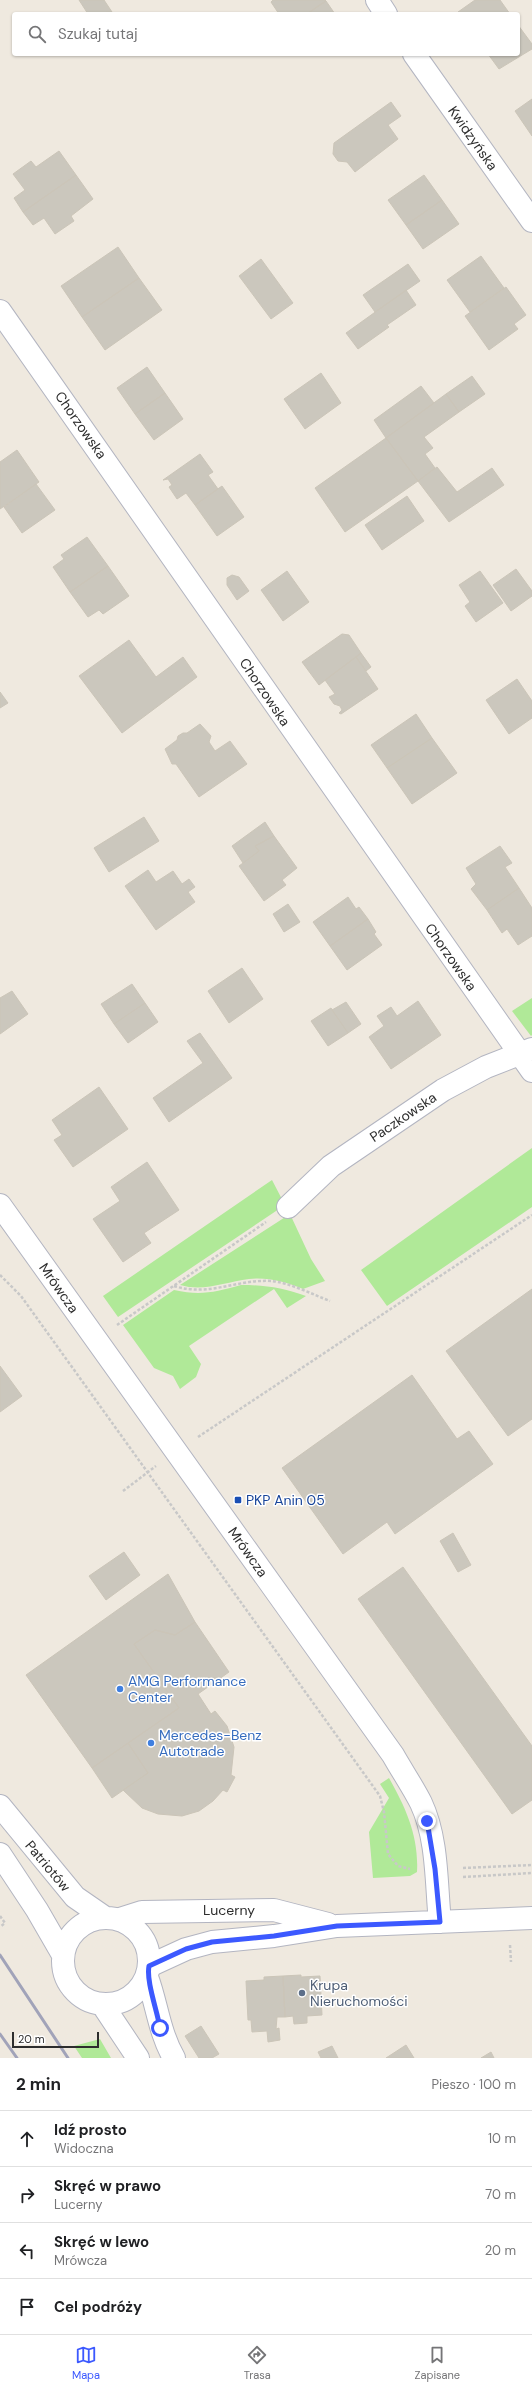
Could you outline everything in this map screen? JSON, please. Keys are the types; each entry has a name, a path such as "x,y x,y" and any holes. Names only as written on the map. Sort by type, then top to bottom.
{"street":[{"path":"377,0 385,12"},
{"name":"Kwidzyńska","path":"415,56 532,221"},
{"name":"Chorzowska","path":"0,311 143,514 331,788 525,1050 532,1071"},
{"name":"Paczkowska","path":"288,1207 331,1166 436,1094 486,1067 525,1050"},
{"name":"Mrówcza","path":"0,1205 393,1756 421,1804 427,1821 435,1869 440,1922"},
{"name":"Patriotów","path":"0,1806 75,1897 112,1918"},
{"path":"0,1854 38,1910 63,1955"},
{"path":"223,1910 228,1940"},
{"name":"Lucerny","path":"112,1918 142,1912 274,1910 337,1926"},
{"path":"112,1918 135,1928 146,1942 150,1960 148,1971 139,1989 129,1998 116,2003 102,2004 85,1999 72,1988 64,1972 63,1955 70,1936 85,1923 112,1918"},
{"name":"Lucerny","path":"148,1971 186,1949 212,1942 337,1926 532,1918"},
{"path":"148,1971 160,2028 174,2058"},
{"path":"102,2004 138,2058"}],"path":[{"path":"117,1325 288,1207"},
{"path":"195,1440 532,1215"},
{"path":"0,1275 21,1296 380,1796 384,1812 388,1854 398,1866 412,1870 532,1865"},
{"path":"174,1286 195,1291 246,1282 273,1281 330,1301"},
{"path":"123,1491 158,1465"},
{"path":"461,1877 532,1873"},
{"path":"0,1916 5,1923 0,1927"},
{"path":"509,1942 511,1962"}],"green space":[{"path":"532,998 532,1035 531,1036 512,1011"},
{"path":"532,1148 532,1207 387,1306 361,1270"},
{"path":"272,1180 285,1205 118,1317 103,1296"},
{"path":"290,1214 311,1259 325,1281 303,1289 270,1279 240,1280 206,1287 189,1287 180,1285"},
{"path":"241,1285 274,1288 306,1296 287,1308 274,1289 189,1346 201,1364 196,1377 180,1389 173,1376 154,1368 123,1325 174,1290 200,1293 223,1290"},
{"path":"389,1778 401,1800 414,1835 417,1872 410,1876 373,1878 369,1832 389,1798 380,1784"},
{"path":"100,2039 111,2058 82,2058 74,2046"}],"building":[{"path":"79,0 104,0 112,12 87,12"},
{"path":"273,0 326,1 310,12 278,12 271,2"},
{"path":"475,0 500,0 509,12 458,12"},
{"path":"326,1 334,12 310,12"},
{"path":"520,28 532,44 532,49 499,69 489,56 520,56"},
{"path":"532,99 532,136 515,111"},
{"path":"391,102 401,116 388,125 398,139 355,172 347,162 338,161 333,154 334,143"},
{"path":"59,151 76,175 23,212 14,198 25,190 13,174 31,161 36,167"},
{"path":"76,175 93,199 71,216 74,221 55,234 44,218 33,225 23,212"},
{"path":"424,175 442,200 406,225 388,200"},
{"path":"442,200 459,224 423,249 406,225"},
{"path":"118,247 139,278 82,317 61,286"},
{"path":"481,256 504,288 470,312 447,280"},
{"path":"261,259 293,303 271,319 239,276"},
{"path":"408,264 420,281 375,312 363,295"},
{"path":"139,278 162,310 105,350 82,317"},
{"path":"506,287 526,315 514,324 518,329 489,350 465,316"},
{"path":"406,290 416,305 387,325 389,327 358,349 346,333"},
{"path":"147,367 165,393 135,414 117,388"},
{"path":"321,373 341,403 305,429 284,399"},
{"path":"472,376 485,394 459,412 446,394"},
{"path":"421,386 434,403 386,438 374,420"},
{"path":"165,393 183,419 154,440 135,414"},
{"path":"446,394 459,412 424,437 433,448 425,454 435,468 418,481 386,438"},
{"path":"386,438 418,481 345,532 315,488"},
{"path":"17,450 39,482 0,509 0,462"},
{"path":"200,454 213,472 208,475 218,489 195,505 186,493 177,499 169,487 172,485 168,479 163,480"},
{"path":"437,467 457,492 492,468 504,485 449,522 418,481"},
{"path":"36,484 55,510 22,533 4,507"},
{"path":"222,486 244,517 217,536 195,505"},
{"path":"407,496 424,521 382,550 365,525"},
{"path":"87,537 108,566 70,592 53,567 64,559 61,555"},
{"path":"108,566 129,596 103,614 99,610 88,617 70,592"},
{"path":"516,569 532,591 532,596 511,611 493,585"},
{"path":"287,571 309,602 283,621 261,590"},
{"path":"480,571 503,603 476,622 465,606 470,602 459,585"},
{"path":"232,575 239,577 249,591 237,600 227,585 227,578"},
{"path":"342,634 349,635 361,653 319,685 302,662"},
{"path":"129,640 156,677 183,657 197,677 122,733 79,676"},
{"path":"361,653 371,667 366,671 356,657"},
{"path":"356,657 378,689 341,714 339,713 342,710 340,706 334,704 329,697 335,694 325,680"},
{"path":"517,679 532,701 532,718 509,734 486,700"},
{"path":"0,692 8,703 0,708"},
{"path":"416,714 432,738 387,768 371,745"},
{"path":"200,724 211,736 209,742 215,751 230,741 247,764 199,797 176,764 172,764 165,749 177,740 178,736 183,733 187,733"},
{"path":"432,738 457,773 412,804 387,768"},
{"path":"144,817 159,841 109,872 94,848"},
{"path":"265,822 274,836 255,846 259,851 243,863 232,846"},
{"path":"274,836 297,868 282,880 286,885 264,901 239,866 259,851 255,846"},
{"path":"500,846 512,863 505,867 519,888 487,910 471,889 476,884 466,868"},
{"path":"148,870 156,882 173,871 182,884 189,879 195,887 188,892 195,902 156,930 125,886"},
{"path":"519,888 532,908 532,936 518,945 507,929 502,933 487,910"},
{"path":"348,897 356,909 359,907 368,919 330,946 313,922"},
{"path":"288,904 300,922 284,932 273,914"},
{"path":"368,919 376,932 374,934 382,945 347,970 330,946"},
{"path":"242,968 263,999 229,1023 208,991"},
{"path":"132,984 145,1003 114,1024 101,1004"},
{"path":"12,991 28,1014 0,1034 0,998"},
{"path":"418,1001 441,1035 391,1069 369,1037 384,1026 377,1016 391,1007 397,1016"},
{"path":"346,1002 361,1024 348,1033 332,1010"},
{"path":"145,1003 158,1022 128,1043 114,1024"},
{"path":"331,1008 348,1033 328,1046 311,1021"},
{"path":"200,1033 232,1078 169,1122 153,1098 203,1063 187,1041"},
{"path":"99,1087 128,1129 73,1167 54,1140 62,1135 52,1120"},
{"path":"147,1162 179,1210 144,1233 151,1243 123,1262 93,1219 120,1201 111,1187"},
{"path":"532,1289 532,1419 508,1436 446,1351"},
{"path":"0,1366 22,1396 0,1412"},
{"path":"412,1375 457,1439 469,1431 493,1464 395,1534 387,1522 343,1554 282,1468"},
{"path":"453,1533 471,1565 458,1572 440,1541"},
{"path":"124,1552 140,1575 106,1600 89,1576"},
{"path":"403,1567 532,1746 532,1800 512,1814 358,1599"},
{"path":"168,1574 195,1622 175,1635 155,1630 134,1644 179,1708 92,1768 26,1675"},
{"path":"195,1622 229,1672 198,1694 211,1714 215,1711 227,1726 234,1747 231,1775 235,1777 227,1792 223,1790 213,1801 199,1811 182,1816 158,1814 142,1808 123,1790 148,1773 128,1743 179,1708 134,1644 155,1630 175,1635"},
{"path":"128,1743 148,1773 112,1798 92,1768"},
{"path":"301,1975 301,1977 320,1976 322,2015 307,2016 307,2023 294,2024 293,2016 285,2017 283,1976"},
{"path":"283,1976 285,2017 277,2017 276,2029 279,2028 280,2040 268,2042 267,2031 252,2032 251,2020 248,2020 246,1981 264,1980 264,1977"},
{"path":"201,2026 219,2054 212,2058 199,2058 185,2036"},
{"path":"406,2045 414,2058 386,2058"},
{"path":"332,2046 338,2058 321,2058 318,2052"},
{"path":"491,2052 494,2058 481,2058"}],"railway":[{"path":"0,1955 68,2058"},
{"path":"0,2034 17,2058"}],"place":[{"name":"PKP Anin 05","path":"238,1500"},
{"name":"AMG Performance Center","path":"120,1689"},
{"name":"Mercedes-Benz Autotrade","path":"151,1743"},
{"name":"Krupa Nieruchomości","path":"302,1993"}],"route":[{"path":"160,2028 154,1998 147,1977 149,1966 186,1949 212,1942 274,1936 337,1926 440,1922 432,1842 427,1821"}]}
